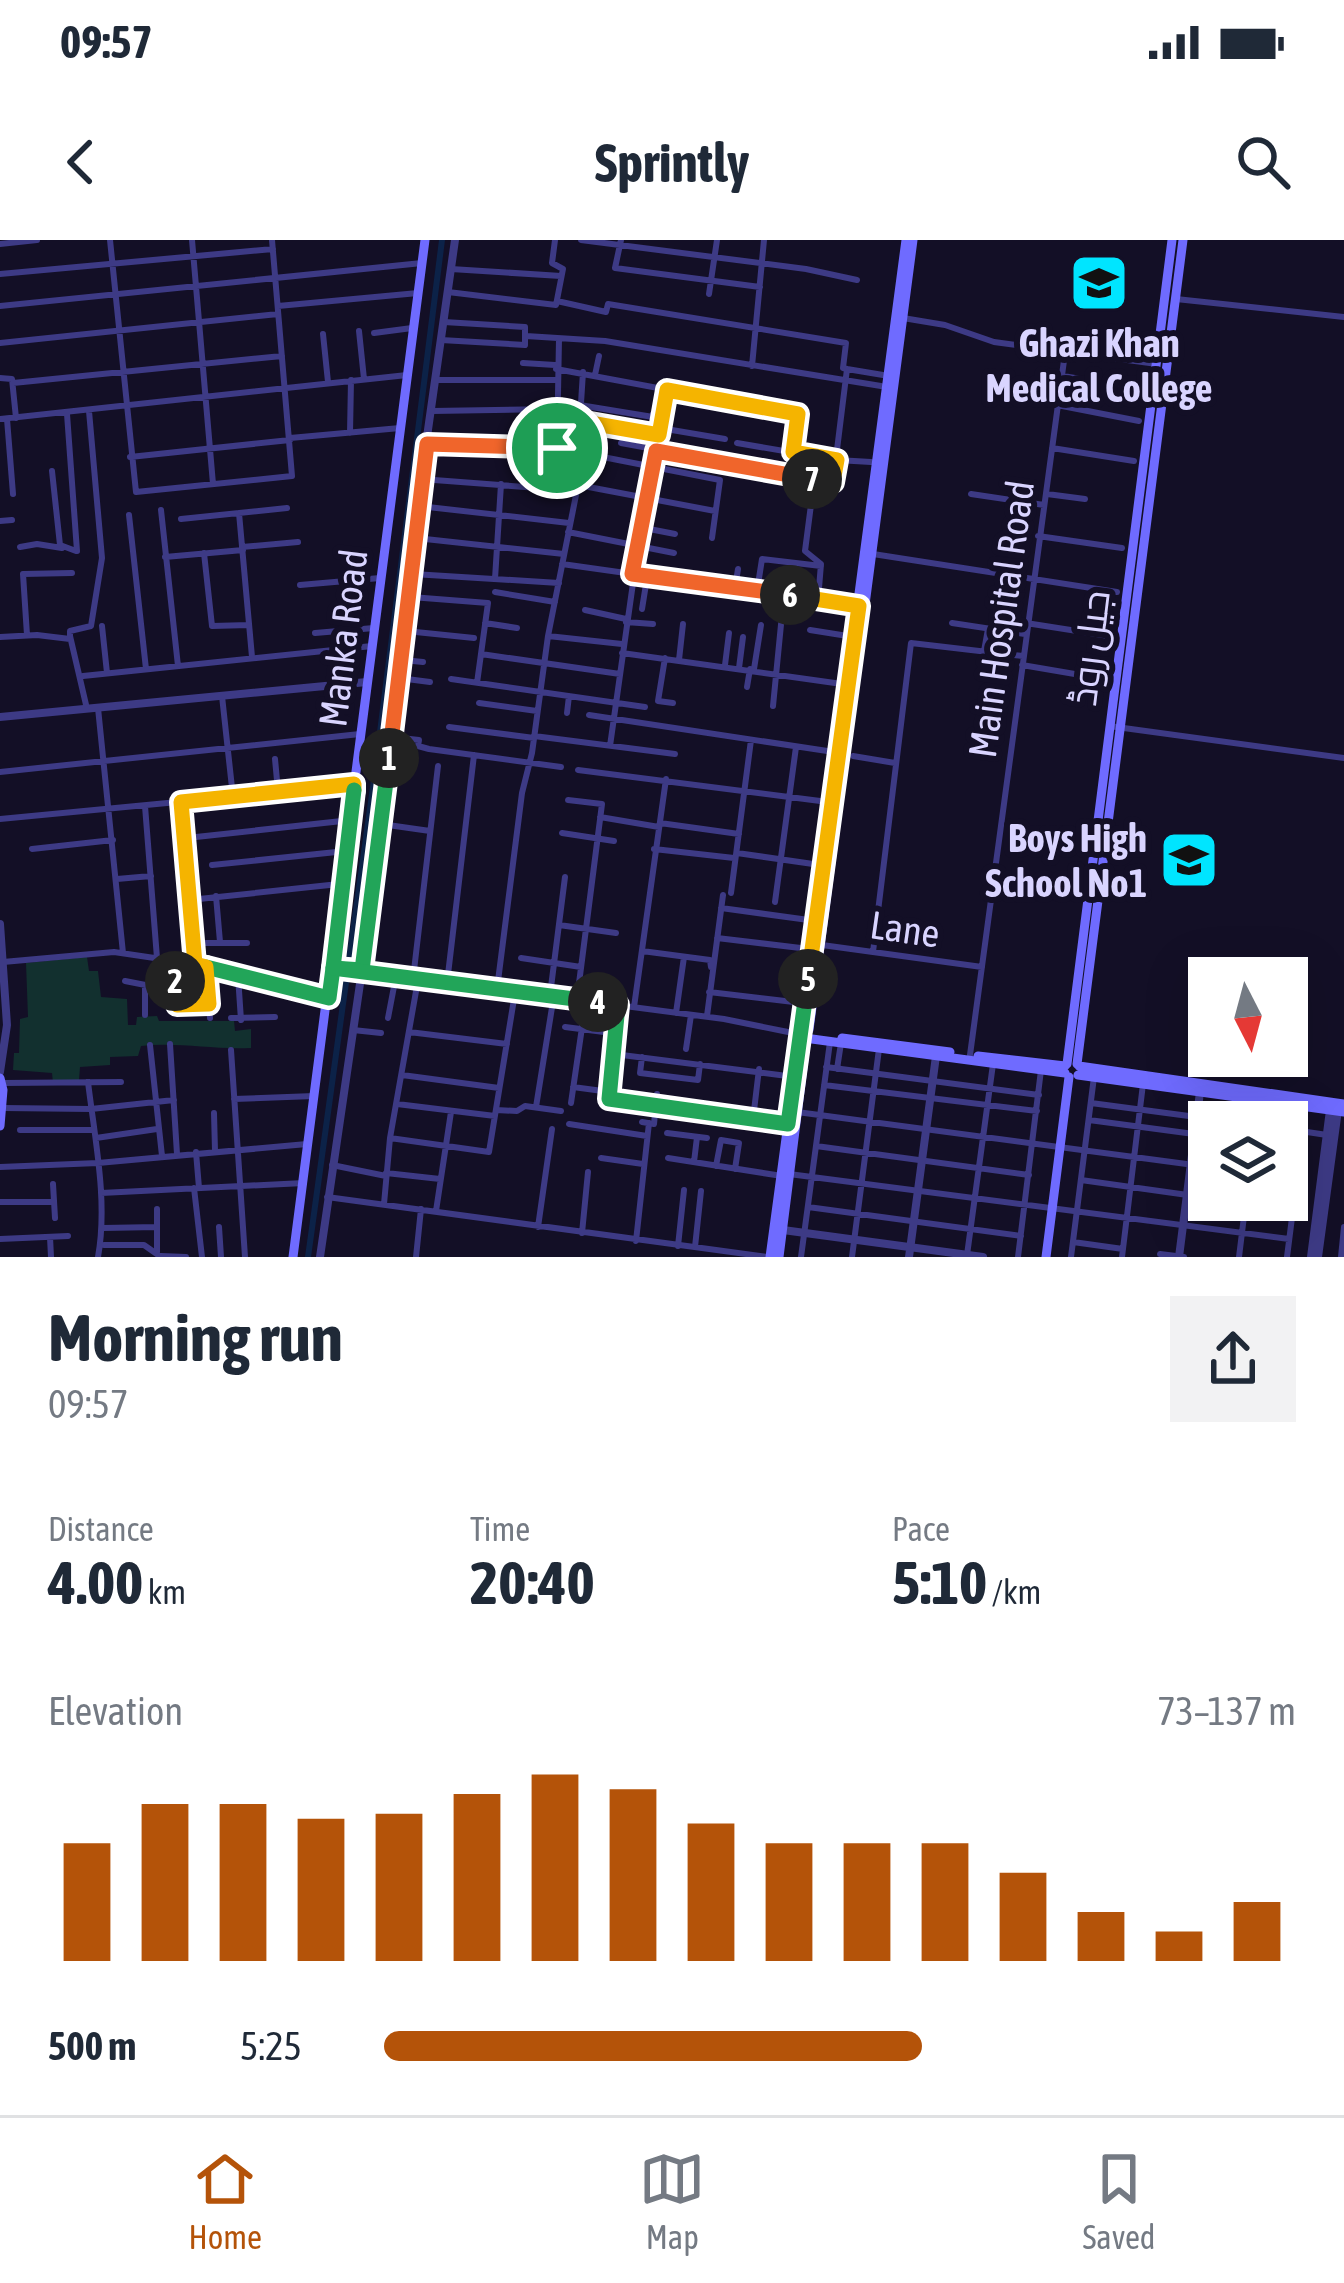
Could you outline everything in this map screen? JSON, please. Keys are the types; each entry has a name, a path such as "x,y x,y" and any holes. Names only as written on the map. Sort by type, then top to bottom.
{"main road":[{"name":"Manka Road","path":"293,1257 329,998 338,968 354,784 425,240"},
{"path":"772,1257 797,1112 873,554 909,240"},
{"path":"817,947 816,922 909,240"},
{"name":"جیل روڈ","path":"1114,727 1176,299 1177,244"},
{"name":"جیل روڈ","path":"1046,1257 1157,364 1177,244"},
{"path":"805,1036 1337,1107"},
{"path":"805,1036 970,1054 1337,1107"},
{"path":"772,1257 783,1230 788,1124 805,1036"},
{"path":"0,1126 1,1078"}],"street":[{"path":"0,244 38,240"},
{"path":"0,274 112,263 194,255 273,245 292,476 136,492 130,457 116,295 112,263 110,240"},
{"path":"192,240 213,484"},
{"path":"320,1257 455,240"},
{"path":"448,292 556,305 561,276 560,266 552,263 555,240"},
{"path":"581,240 806,269 856,280"},
{"path":"710,294 717,240"},
{"path":"752,366 764,240"},
{"path":"620,243 615,268 760,287"},
{"path":"0,306 422,263"},
{"path":"451,269 561,276"},
{"path":"0,343 199,323 418,293"},
{"path":"1176,299 1344,317"},
{"path":"557,301 606,311 608,304 846,343 843,368 883,375"},
{"path":"903,318 945,325 994,342 1157,364"},
{"path":"441,340 525,345 525,327 444,322"},
{"path":"374,333 413,328"},
{"path":"359,331 364,379"},
{"path":"323,334 328,382"},
{"path":"526,336 605,341 881,386"},
{"path":"557,448 559,339"},
{"name":"Main Hospital Road","path":"970,1054 1065,352"},
{"path":"13,383 282,356"},
{"path":"596,375 599,356"},
{"path":"523,363 798,414 793,452"},
{"path":"621,443 833,482 848,369"},
{"path":"580,403 583,372"},
{"path":"8,419 407,375"},
{"path":"1063,376 1128,388"},
{"path":"0,378 11,378 13,383 5,451 13,494"},
{"path":"350,433 351,380"},
{"path":"436,380 555,380"},
{"path":"610,746 636,545 667,389"},
{"path":"431,411 555,409 580,403 663,415"},
{"path":"1057,405 1139,421"},
{"path":"555,409 660,432 724,439"},
{"path":"87,709 70,631 91,626 102,558 89,411"},
{"path":"20,547 37,544 79,551 67,414"},
{"path":"130,457 400,428"},
{"path":"737,443 871,462"},
{"path":"427,444 557,448 720,480 712,538"},
{"path":"1052,448 1134,461"},
{"path":"530,486 532,463"},
{"path":"52,471 62,548"},
{"path":"421,479 578,491"},
{"path":"495,579 501,484"},
{"path":"497,989 522,793 578,484 715,511"},
{"path":"971,494 1044,505"},
{"path":"1046,494 1085,499"},
{"path":"812,497 805,551 821,566"},
{"path":"419,506 499,514 674,553"},
{"path":"181,519 287,508"},
{"path":"161,510 178,665"},
{"path":"239,513 252,657"},
{"path":"129,515 146,669"},
{"path":"0,521 12,520"},
{"path":"639,527 675,534"},
{"path":"1039,536 1122,548"},
{"path":"416,538 497,547 647,578 859,606"},
{"path":"166,557 298,542"},
{"path":"204,554 212,626 249,625"},
{"path":"873,554 1117,592"},
{"path":"757,591 762,559 821,566"},
{"path":"818,599 821,566"},
{"path":"735,588 738,569"},
{"path":"27,635 23,574 72,573"},
{"path":"413,574 559,583"},
{"path":"300,585 381,578"},
{"path":"642,609 647,578"},
{"path":"495,592 555,602"},
{"path":"773,706 784,595"},
{"path":"410,597 488,603 477,683"},
{"path":"585,610 652,624"},
{"path":"485,622 517,628"},
{"path":"952,623 1025,634"},
{"path":"1026,623 1109,636"},
{"path":"679,660 683,624"},
{"path":"747,687 761,625"},
{"path":"102,626 107,673"},
{"path":"315,633 374,628"},
{"path":"984,651 988,629"},
{"path":"810,630 854,637"},
{"path":"406,631 474,638"},
{"path":"724,666 729,633"},
{"path":"548,636 842,684"},
{"path":"0,637 70,639"},
{"path":"739,668 743,638"},
{"path":"873,952 911,644 984,651 1104,680"},
{"path":"81,676 372,646"},
{"path":"694,662 696,647"},
{"path":"707,664 710,647"},
{"path":"481,654 620,674"},
{"path":"664,658 658,701 673,703"},
{"path":"402,660 424,662"},
{"path":"400,678 430,682"},
{"path":"451,679 645,706"},
{"path":"0,717 367,682"},
{"path":"507,707 510,688"},
{"path":"222,696 233,796"},
{"path":"567,713 569,696"},
{"path":"479,703 537,711"},
{"path":"98,708 123,953"},
{"path":"589,715 834,752"},
{"path":"449,727 675,754"},
{"path":"1114,727 1344,758"},
{"path":"0,772 361,734"},
{"path":"392,737 419,740 418,746 561,767"},
{"path":"706,1017 721,908 736,856 751,740"},
{"path":"775,902 796,747"},
{"path":"447,983 474,755"},
{"path":"853,756 895,763"},
{"path":"275,759 278,792"},
{"path":"383,1204 409,1032 438,766"},
{"path":"578,770 828,802"},
{"path":"634,1007 666,779"},
{"path":"0,819 354,784"},
{"path":"568,800 602,804 581,967 582,1030 571,1103"},
{"path":"181,802 195,964"},
{"path":"145,805 157,958"},
{"path":"600,817 739,834"},
{"path":"196,837 351,820"},
{"path":"381,824 430,831"},
{"path":"562,833 614,841"},
{"path":"32,849 113,840"},
{"path":"654,849 820,865"},
{"path":"212,865 347,851"},
{"path":"116,879 151,876"},
{"path":"536,1107 565,877"},
{"path":"199,899 343,884"},
{"path":"216,896 220,942"},
{"path":"721,908 816,922"},
{"path":"0,924 7,1025 1,1078 121,1082"},
{"path":"559,925 616,933"},
{"name":"Lane","path":"717,938 982,967"},
{"path":"204,943 247,943"},
{"path":"642,951 710,960 712,970"},
{"path":"3,962 123,953 195,964 206,970"},
{"path":"676,1013 684,957"},
{"path":"521,958 581,967"},
{"path":"338,968 706,1017 805,1036"},
{"path":"206,970 210,1018"},
{"path":"156,976 206,970 329,998"},
{"path":"175,975 177,1009 209,1004"},
{"path":"238,975 241,1020"},
{"path":"388,1018 396,976"},
{"path":"125,981 176,991"},
{"path":"145,986 145,1015"},
{"path":"488,1162 516,992"},
{"path":"710,992 802,1003"},
{"path":"618,1005 609,1099 788,1124"},
{"path":"686,1049 691,1015"},
{"path":"231,1018 274,1017"},
{"path":"565,1028 604,1032"},
{"path":"353,1030 381,1033"},
{"path":"409,1032 507,1044"},
{"path":"802,1257 826,1067 835,1042"},
{"path":"835,1042 838,1069"},
{"path":"170,1044 178,1154"},
{"path":"150,1045 162,1156"},
{"path":"853,1257 879,1049"},
{"path":"231,1050 245,1257"},
{"path":"614,1054 794,1077"},
{"path":"909,1252 936,1056"},
{"path":"642,1057 640,1073 698,1080 700,1064"},
{"path":"967,1255 993,1064"},
{"path":"826,1067 1039,1095"},
{"path":"749,1133 759,1070"},
{"path":"1018,1257 1041,1070"},
{"path":"401,1075 500,1088"},
{"path":"1071,1257 1094,1077"},
{"path":"88,1082 101,1193 103,1245 98,1257"},
{"path":"254,1084 255,1098"},
{"path":"824,1084 1036,1111"},
{"path":"1073,1242 1122,1253 1143,1084"},
{"path":"573,1088 610,1092"},
{"path":"1199,1101 1200,1092"},
{"path":"636,1241 645,1122 654,1124 657,1094"},
{"path":"234,1099 315,1096"},
{"path":"3,1108 91,1109 173,1100"},
{"path":"1091,1103 1188,1116"},
{"path":"397,1104 451,1112 536,1107 561,1111"},
{"path":"1314,1257 1327,1135 1337,1107"},
{"path":"1314,1257 1337,1107"},
{"path":"214,1112 215,1151"},
{"path":"436,1211 451,1112"},
{"path":"797,1112 1188,1164"},
{"path":"1089,1120 1188,1133"},
{"path":"569,1124 647,1136"},
{"path":"20,1130 95,1134 158,1129"},
{"path":"538,1227 552,1129"},
{"path":"1308,1132 1327,1135"},
{"path":"667,1133 707,1138"},
{"path":"694,1162 697,1137"},
{"path":"390,1138 489,1152"},
{"path":"707,1175 721,1140 739,1143 735,1169"},
{"path":"0,1167 309,1144"},
{"path":"816,1146 1029,1174"},
{"path":"196,1152 202,1257"},
{"path":"601,1158 643,1164"},
{"path":"668,1158 1289,1239"},
{"path":"678,1172 679,1160"},
{"path":"332,1165 440,1179"},
{"path":"582,1233 588,1172"},
{"path":"1081,1180 1188,1195 1181,1257 1160,1254"},
{"path":"101,1193 304,1183"},
{"path":"53,1184 55,1219"},
{"path":"678,1246 684,1190"},
{"path":"695,1248 701,1191"},
{"path":"328,1197 772,1257"},
{"path":"0,1202 54,1202"},
{"path":"808,1207 1021,1236"},
{"path":"157,1209 160,1255"},
{"path":"416,1257 421,1209"},
{"path":"1239,1257 1244,1221"},
{"path":"1287,1257 1291,1221"},
{"path":"103,1228 157,1227"},
{"path":"219,1227 221,1257"},
{"path":"1342,1252 1344,1227"},
{"path":"783,1230 909,1252 983,1257"},
{"path":"50,1237 51,1257"},
{"path":"0,1239 68,1237"},
{"path":"103,1245 145,1245 160,1255 186,1257"},
{"path":"116,1246 116,1257"}],"green space":[{"path":"87,957 89,971 98,971 101,997 127,999 128,1025 136,1025 137,1017 157,1016 159,1021 234,1021 235,1031 251,1029 251,1048 141,1046 138,1056 110,1057 110,1065 80,1067 79,1080 53,1083 52,1073 13,1070 14,1053 19,1053 20,1019 28,1017 26,963"}],"waterway":[{"path":"308,1257 442,240"}],"place":[{"name":"Ghazi Khan Medical College","path":"1099,283"},
{"name":"Boys High School No1","path":"1189,860"}],"route":[{"path":"557,448 427,444 362,970 333,968 329,998 206,967 206,974 175,975 177,1005 209,1004 206,967 195,964 181,802 354,784 333,968 618,1005 609,1099 788,1124 859,606 632,574 656,451 833,482 837,460 793,452 798,414 667,390 659,435 556,417 557,448"}]}
